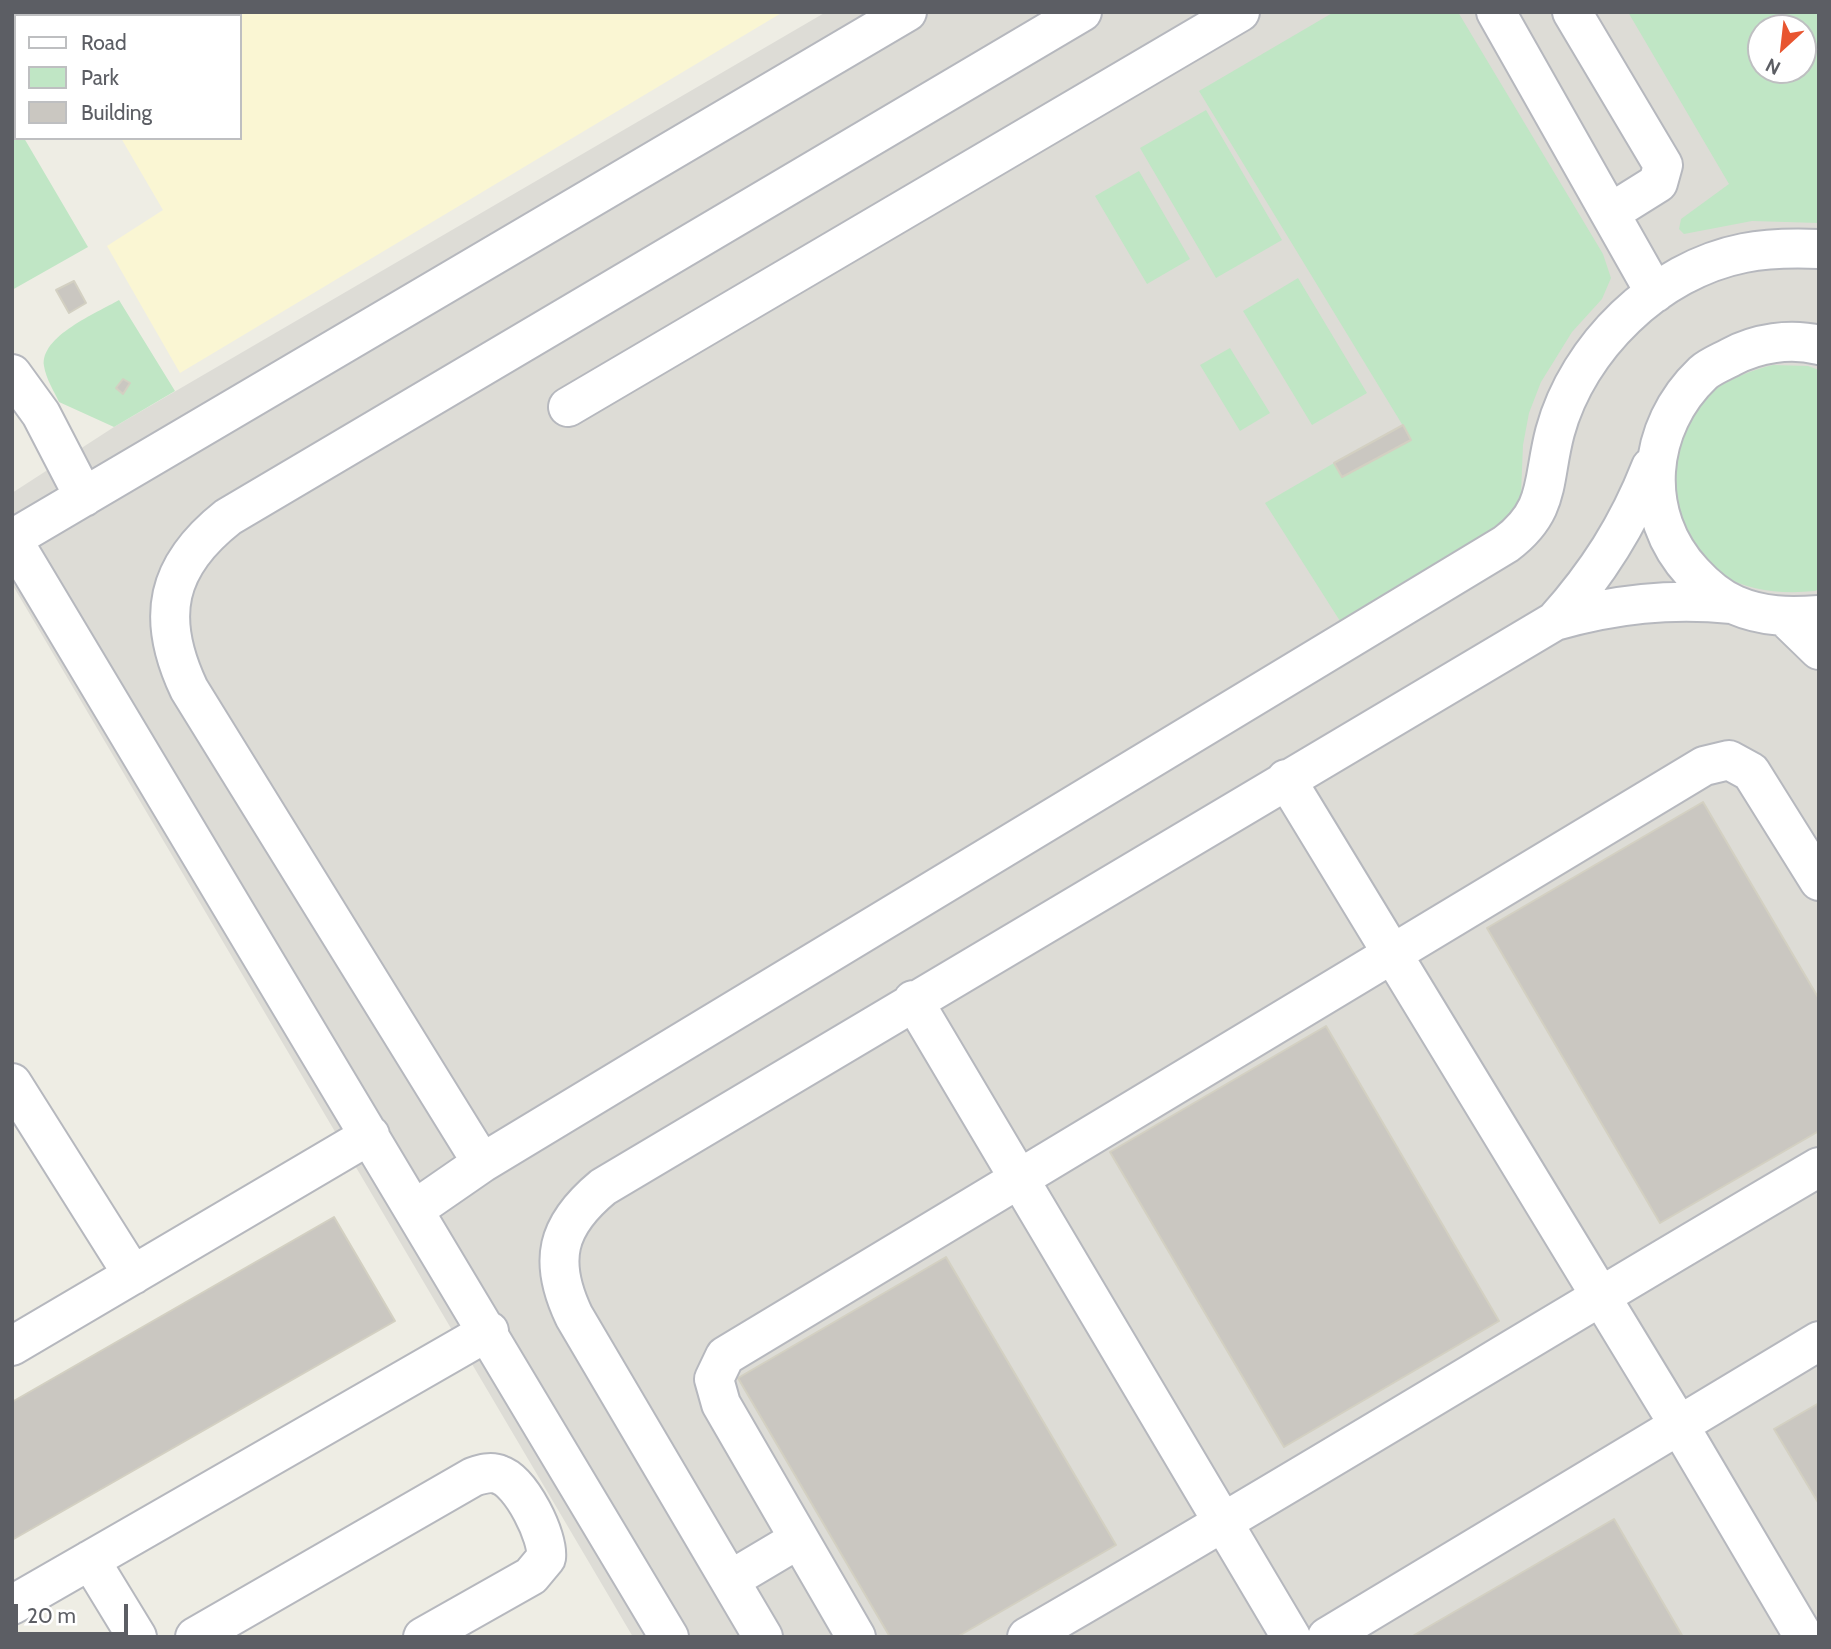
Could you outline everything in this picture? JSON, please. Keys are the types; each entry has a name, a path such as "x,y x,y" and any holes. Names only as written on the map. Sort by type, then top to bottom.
{"street":[{"path":"656,1632 489,1331 12,539 907,12"},
{"path":"482,1163 189,688 174,659 168,626 172,594 183,564 203,538 229,517 1082,12"},
{"path":"568,407 1240,12"},
{"path":"1496,12 1655,293"},
{"path":"1572,12 1663,165 1658,183 1610,214"},
{"path":"414,1210 482,1163 1506,544 1523,532 1544,497 1555,431 1572,388 1596,349 1627,315 1655,293 1702,267 1742,253 1785,248 1819,248"},
{"path":"764,1637 574,1316 561,1289 558,1260 564,1231 580,1206 603,1187 914,1000 1555,621 1587,586 1614,546 1637,503 1672,411 1704,371 1750,347 1801,341 1819,345"},
{"path":"12,374 41,414 84,497"},
{"path":"1655,459 1655,494 1663,528 1679,559 1703,584 1732,604"},
{"path":"1555,621 1634,603 1678,601 1732,604 1802,616 1819,650"},
{"path":"856,1637 721,1404 714,1379 718,1367 735,1348 1716,761 1729,760 1751,772 1819,881"},
{"path":"1286,779 1679,1424 1804,1637"},
{"path":"914,1000 1292,1637"},
{"path":"12,1083 25,1127 133,1275"},
{"path":"12,1346 370,1135"},
{"path":"1027,1637 1225,1523 1600,1295 1819,1167"},
{"path":"12,1605 489,1331"},
{"path":"1326,1637 1819,1341"},
{"path":"195,1637 473,1477 486,1473 499,1474 514,1485 544,1535 546,1558 531,1576 423,1637"},
{"path":"730,1580 799,1539"},
{"path":"90,1560 137,1637"}],"shaded area":[{"path":"826,12 1819,12 1819,1637 633,1637 12,584 12,493 114,427"}],"green space":[{"path":"1334,12 1458,12 1603,254 1611,278 1602,299 1572,332 1541,382 1529,413 1523,445 1521,494 1517,507 1504,522 1340,621 1265,503 1334,463 1342,477 1411,439 1199,91"},
{"path":"1628,12 1819,12 1819,223 1752,221 1684,234 1679,229 1681,219 1729,184"},
{"path":"1206,110 1282,240 1216,278 1140,148"},
{"path":"12,118 14,140 25,140 88,247 12,290"},
{"path":"1139,171 1190,259 1147,284 1095,196"},
{"path":"1298,278 1367,393 1312,425 1243,311"},
{"path":"119,300 175,391 114,427 59,402 44,366 45,355 60,335"},
{"path":"1230,348 1270,413 1240,431 1200,365"},
{"path":"1773,365 1808,366 1819,370 1819,589 1815,591 1771,591 1732,580 1700,557 1687,539 1676,514 1674,449 1687,417 1711,392 1725,383"}],"sand":[{"path":"47,12 783,12 180,373 107,246 163,210 122,140 242,140 242,14"}],"building":[{"path":"12,12 24,12 25,14 14,14 12,82"},
{"path":"74,281 86,303 69,313 56,290"},
{"path":"123,379 130,383 123,394 116,388"},
{"path":"1403,425 1411,440 1342,477 1334,463"},
{"path":"1703,802 1819,999 1819,1131 1660,1223 1487,928"},
{"path":"1326,1026 1499,1321 1284,1447 1110,1152"},
{"path":"334,1217 395,1321 12,1540 12,1402"},
{"path":"946,1257 1116,1545 957,1637 890,1637 738,1378"},
{"path":"1819,1403 1819,1504 1774,1429"},
{"path":"1614,1519 1683,1637 1411,1637"}]}
